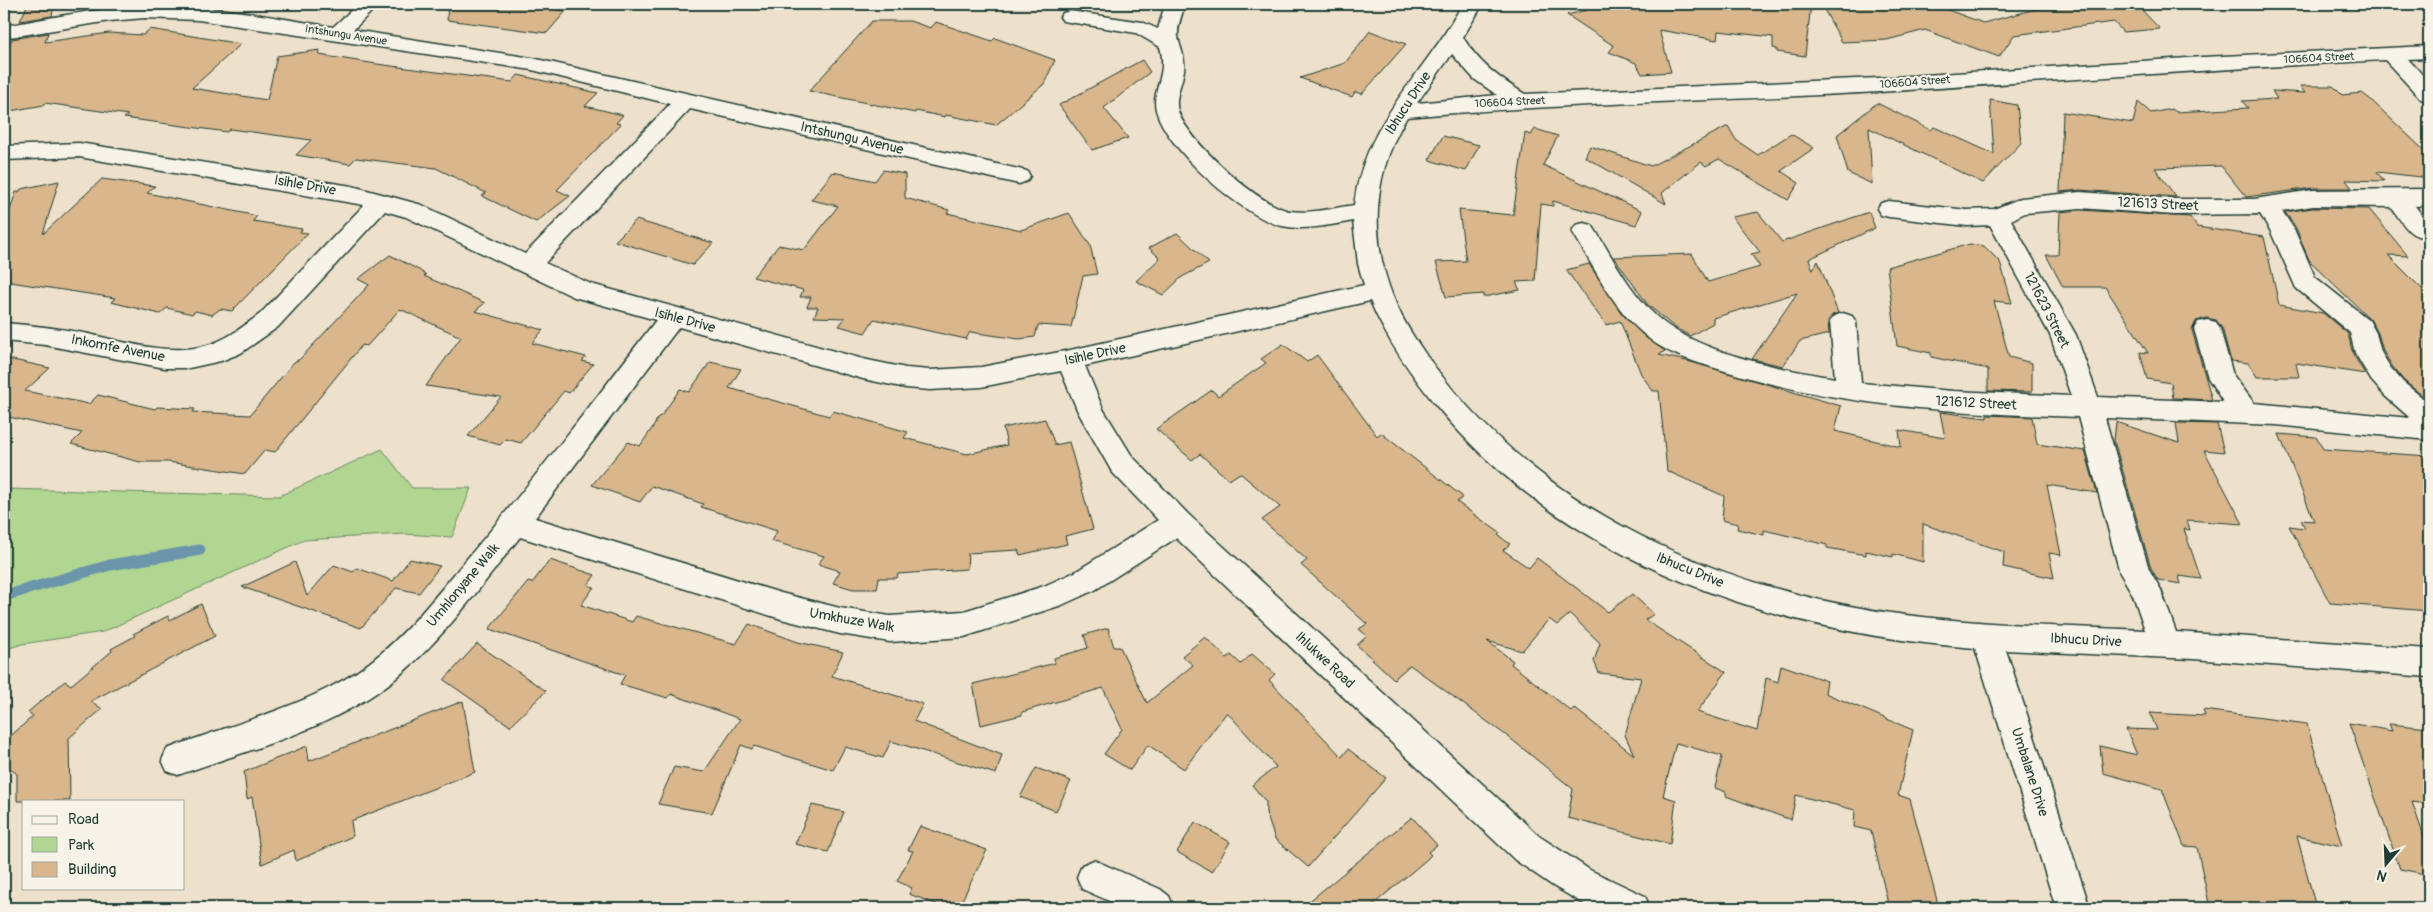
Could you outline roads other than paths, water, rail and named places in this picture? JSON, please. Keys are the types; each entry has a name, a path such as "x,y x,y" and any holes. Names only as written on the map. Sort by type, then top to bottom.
{"street":[{"path":"337,34 370,4"},
{"path":"1175,4 1169,21 1168,36 1175,64 1166,110 1176,128 1209,167 1266,210 1284,218 1302,219 1365,211"},
{"name":"Ibhucu Drive","path":"1473,4 1453,37 1400,111 1372,166 1365,211 1368,260 1377,291 1403,344 1449,406 1480,439 1536,487 1608,532 1664,561 1760,596 1845,618 1893,626 1986,635 2165,644 2429,663"},
{"name":"Intshungu Avenue","path":"4,32 110,15 145,12 198,14 532,64 685,101 1019,176"},
{"path":"1070,17 1142,28 1170,44"},
{"path":"1453,37 1460,52 1478,73 1521,101"},
{"name":"106604 Street","path":"1400,111 1521,101 1878,85 2203,63 2429,52"},
{"path":"2391,54 2429,94"},
{"path":"528,266 685,101"},
{"name":"Isihle Drive","path":"4,153 79,150 280,181 381,201 414,211 453,228 583,291 863,369 906,378 954,380 981,377 1070,360 1377,291"},
{"name":"121613 Street","path":"1889,209 1967,218 1998,217 2021,206 2080,200 2174,207 2254,207 2313,198 2398,199 2429,197"},
{"path":"2398,199 2421,230"},
{"name":"Inkomfe Avenue","path":"4,332 64,338 166,358 199,357 212,353 245,339 273,319 381,201"},
{"path":"2266,204 2282,229 2305,282 2360,327 2364,334 2367,350 2383,378 2395,392 2429,417"},
{"name":"121623 Street","path":"1998,217 2063,335 2087,407 2135,572 2146,590 2165,644"},
{"name":"121612 Street","path":"1584,231 1620,288 1644,319 1657,331 1681,345 1753,370 1849,390 1939,402 2246,413 2322,418 2429,430"},
{"name":"Umhlonyane Walk","path":"178,760 302,715 346,696 371,680 416,640 515,524 673,317"},
{"path":"1843,322 1849,390"},
{"path":"2207,329 2220,378 2246,413"},
{"name":"Ihlukwe Road","path":"1070,360 1091,412 1122,464 1178,522 1527,848 1578,884 1606,899 1633,908"},
{"name":"Umkhuze Walk","path":"515,524 781,606 840,621 890,629 964,624 1051,596 1085,581 1178,522"},
{"name":"Umbalane Drive","path":"1986,635 2073,908"},
{"path":"1094,877 1141,898 1156,908"}],"waterway":[{"path":"4,596 110,565 200,550"}]}
